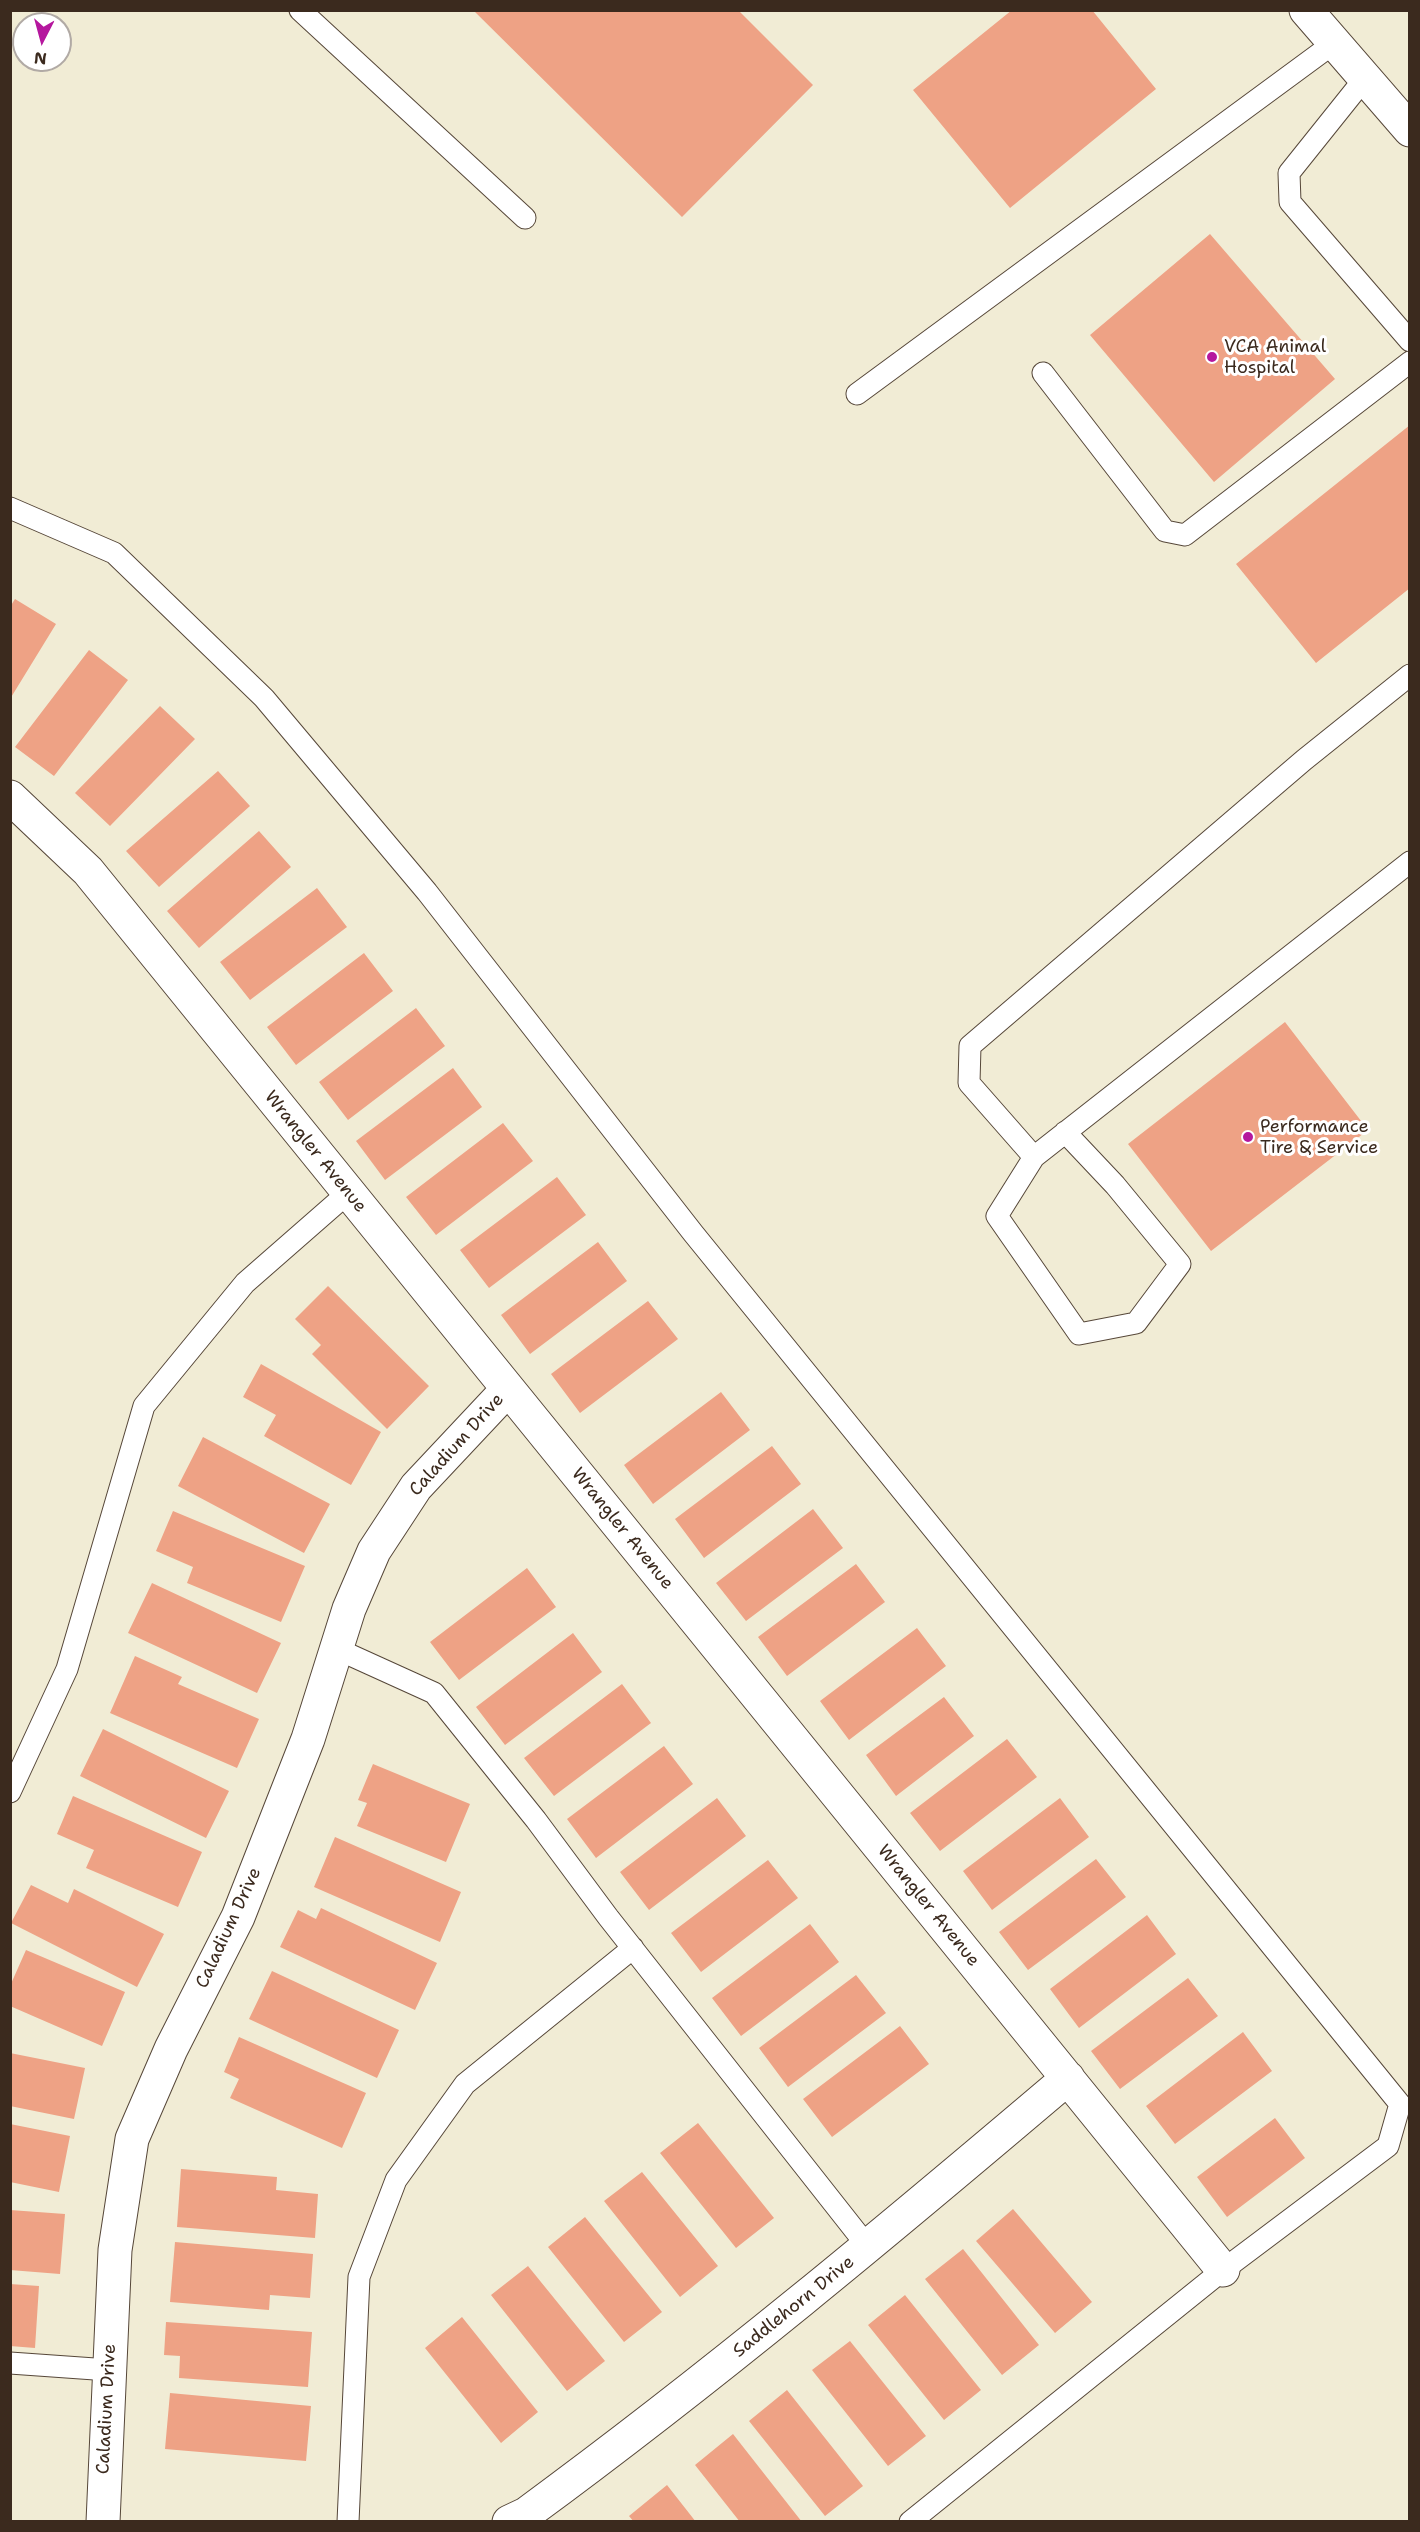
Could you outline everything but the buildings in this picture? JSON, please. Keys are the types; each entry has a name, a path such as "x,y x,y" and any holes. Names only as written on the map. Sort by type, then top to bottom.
{"street":[{"path":"1306,10 1410,130"},
{"name":"Wrangler Avenue","path":"10,796 88,871 1223,2270"},
{"name":"Caladium Drive","path":"102,2522 115,2250 132,2139 171,2049 238,1917 308,1739 349,1609 374,1551 416,1487 508,1389"},
{"name":"Saddlehorn Drive","path":"509,2522 526,2514 641,2430 868,2247 1068,2078"}],"lane":[{"path":"300,10 525,218"},
{"path":"857,394 1334,43"},
{"path":"1365,78 1289,173 1290,202 1410,341"},
{"path":"1043,374 1165,531 1185,535 1410,362"},
{"path":"10,508 114,553 264,698 427,892 693,1233 1400,2104 1388,2146 1223,2270 910,2522"},
{"path":"1034,1157 969,1083 970,1046 1304,760 1410,675"},
{"path":"1065,1132 1115,1185 1180,1264 1136,1323 1079,1334 997,1216 1034,1157 1065,1132 1410,862"},
{"path":"10,1792 67,1669 144,1407 245,1283 348,1192"},
{"path":"337,1649 434,1693 536,1820 633,1948 868,2247"},
{"path":"348,2522 359,2277 396,2180 465,2084 633,1948"},
{"path":"10,2363 109,2370"}],"place":[{"name":"VCA Animal Hospital","path":"1212,357"},
{"name":"Performance Tire & Service","path":"1248,1137"}]}
